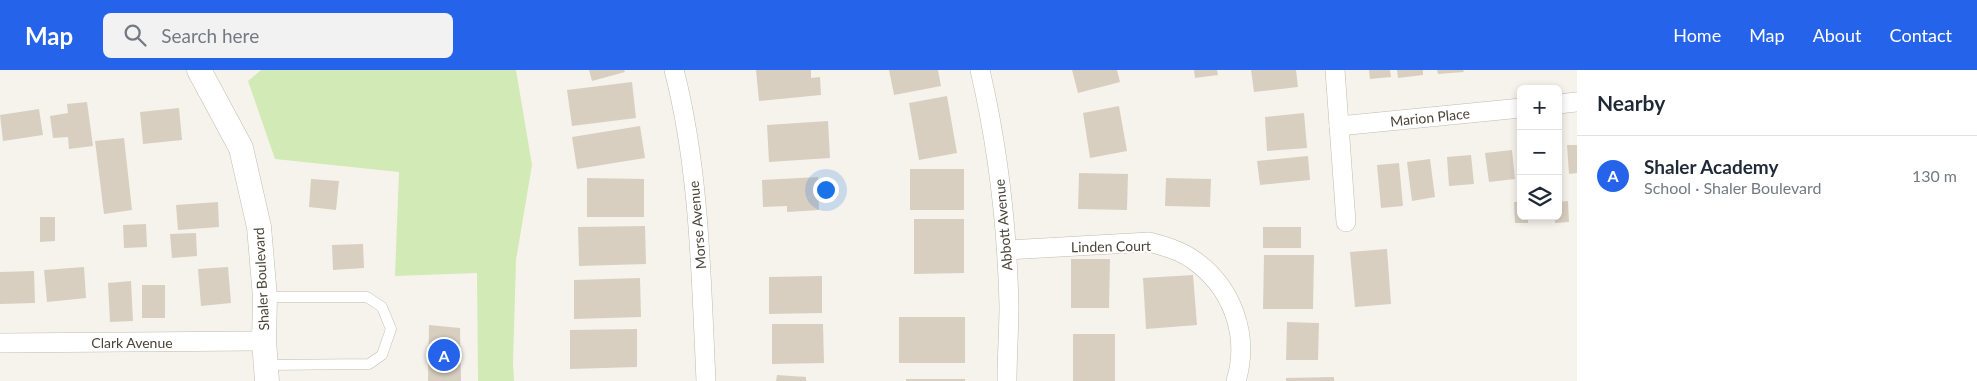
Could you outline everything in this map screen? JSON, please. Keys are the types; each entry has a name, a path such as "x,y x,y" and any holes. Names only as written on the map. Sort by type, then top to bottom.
{"street":[{"name":"Shaler Boulevard","path":"199,70 240,148 259,227 265,297 264,341 267,373"},
{"name":"Morse Avenue","path":"674,70 690,153 697,212 706,381"},
{"name":"Abbott Avenue","path":"980,70 1000,178 1007,250 1009,307 1007,381"},
{"path":"1335,70 1346,222"},
{"path":"1562,104 1577,102"},
{"name":"Marion Place","path":"1339,126 1517,108"},
{"name":"Linden Court","path":"1007,250 1149,242 1169,247 1192,258 1211,274 1227,295 1237,318 1242,344 1240,367 1236,381"},
{"name":"Clark Avenue","path":"0,343 264,341"}],"lane":[{"path":"265,297 367,297 382,307 391,329 382,355 368,364 267,373"}],"green space":[{"path":"261,70 516,70 532,165 516,260 514,381 478,381 477,273 395,276 399,172 275,159 248,81"}],"building":[{"path":"589,70 624,70 625,72 592,81"},
{"path":"756,70 811,70 811,78 820,77 821,95 759,101"},
{"path":"889,70 938,70 941,86 894,95"},
{"path":"1072,70 1117,70 1120,82 1078,93"},
{"path":"1194,70 1217,70 1218,75 1195,78"},
{"path":"1251,70 1296,70 1298,87 1254,92"},
{"path":"1369,70 1390,70 1391,77 1370,79"},
{"path":"1397,70 1423,70 1423,75 1398,78"},
{"path":"1437,70 1463,70 1464,72 1438,74"},
{"path":"632,82 636,118 572,126 567,90"},
{"path":"947,96 957,153 919,160 909,103"},
{"path":"87,102 93,146 69,149 68,137 53,138 50,116 68,113 67,104"},
{"path":"1119,106 1127,151 1090,158 1083,113"},
{"path":"179,108 182,140 143,144 140,112"},
{"path":"39,109 43,135 3,141 0,115"},
{"path":"1304,113 1307,148 1267,151 1265,117"},
{"path":"828,121 830,158 769,162 767,125"},
{"path":"640,126 645,158 577,169 572,137"},
{"path":"124,138 132,210 104,214 95,141"},
{"path":"1567,145 1577,145 1577,173 1569,174"},
{"path":"1512,150 1515,179 1489,182 1485,153"},
{"path":"1471,155 1474,184 1449,186 1447,157"},
{"path":"1308,156 1310,180 1260,185 1257,161"},
{"path":"1430,159 1435,197 1412,201 1407,162"},
{"path":"1399,163 1403,206 1381,208 1377,165"},
{"path":"910,169 964,169 964,210 910,210"},
{"path":"1079,173 1128,174 1127,210 1078,209"},
{"path":"818,177 819,210 787,212 787,206 763,207 762,180"},
{"path":"587,178 644,179 644,217 587,217"},
{"path":"1166,178 1211,179 1210,207 1165,206"},
{"path":"311,179 339,181 336,210 309,207"},
{"path":"1568,201 1569,222 1555,223 1555,220 1562,220 1562,202"},
{"path":"218,202 219,227 178,230 176,205"},
{"path":"1514,202 1517,202 1517,220 1528,220 1528,223 1515,223"},
{"path":"40,217 55,217 55,241 40,242"},
{"path":"914,219 964,219 964,273 914,274"},
{"path":"146,224 147,247 124,248 123,225"},
{"path":"645,226 646,264 579,266 578,227"},
{"path":"1263,227 1301,227 1301,248 1263,248"},
{"path":"196,233 197,256 172,258 170,234"},
{"path":"363,244 364,268 333,270 332,245"},
{"path":"1387,249 1391,304 1355,307 1350,252"},
{"path":"1264,255 1314,255 1313,309 1263,309"},
{"path":"1071,259 1110,259 1109,308 1071,308"},
{"path":"84,267 86,298 47,302 44,270"},
{"path":"228,267 231,303 201,306 198,269"},
{"path":"34,271 35,303 0,304 0,272"},
{"path":"1193,275 1197,325 1146,329 1143,278"},
{"path":"822,276 822,313 769,314 769,277"},
{"path":"640,278 641,317 574,319 574,280"},
{"path":"131,281 133,321 110,322 108,283"},
{"path":"142,285 165,285 165,318 142,318"},
{"path":"899,317 965,317 965,363 899,363"},
{"path":"1287,322 1319,323 1318,360 1286,360"},
{"path":"772,324 823,324 824,363 772,364"},
{"path":"429,325 460,328 461,381 428,381"},
{"path":"637,329 637,367 570,369 570,330"},
{"path":"1073,334 1115,334 1115,381 1073,381"},
{"path":"777,375 806,377 806,381 776,381"},
{"path":"1334,377 1334,381 1286,381 1286,378"},
{"path":"906,379 965,379 965,381 906,381"}],"place":[{"name":"Shaler Academy","path":"444,355"}]}
